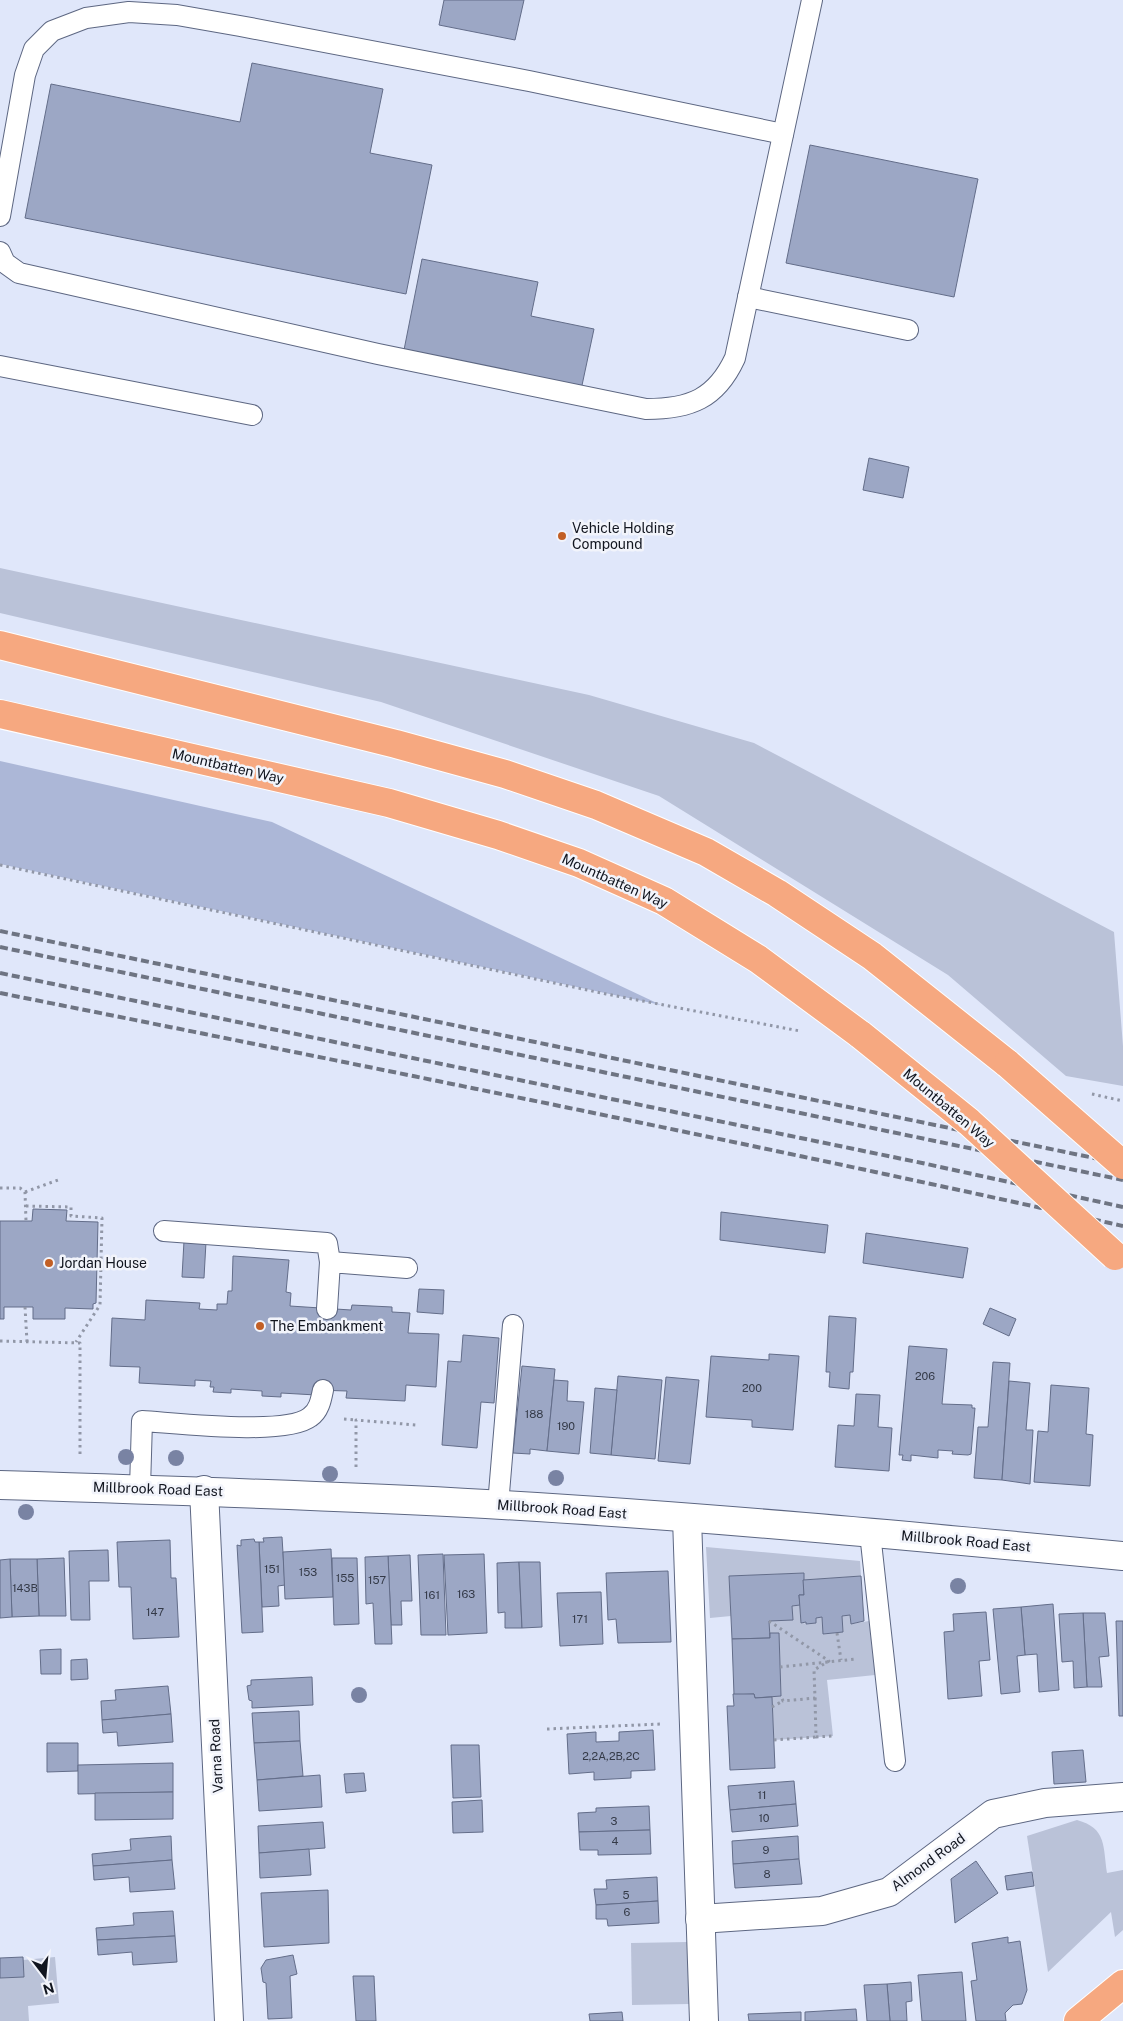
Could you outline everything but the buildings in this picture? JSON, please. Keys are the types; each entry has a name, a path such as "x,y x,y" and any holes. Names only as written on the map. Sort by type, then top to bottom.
{"highway":[{"path":"0,645 396,744 505,774 596,805 706,852 777,893 872,956 1008,1064 1123,1165"},
{"name":"Mountbatten Way","path":"0,714 389,803 498,835 579,863 664,901 758,959 861,1035 968,1122 1119,1260"},
{"path":"1078,2021 1123,1984"}],"street":[{"name":"Millbrook Road East","path":"0,1485 204,1490 498,1505 687,1518 1123,1556"},
{"name":"Varna Road","path":"204,1490 229,2021"},
{"path":"687,1518 704,2021"},
{"name":"Almond Road","path":"700,1919 822,1911 889,1892 993,1814 1045,1803 1122,1802"}],"lane":[{"path":"0,252 5,262 19,273 378,354 646,409 667,409 692,404 706,397 724,378 735,358 812,0"},
{"path":"0,216 25,75 34,49 52,31 86,18 129,12 177,15 529,81 783,134"},
{"path":"748,297 908,330"},
{"path":"0,366 252,415"},
{"path":"164,1231 327,1243 330,1262 328,1309"},
{"path":"330,1262 407,1268"},
{"path":"498,1505 513,1325"},
{"path":"140,1488 142,1421 272,1428 296,1424 311,1417 318,1407 323,1390"},
{"path":"870,1533 895,1761"}],"path":[{"path":"0,865 606,994 807,1033"},
{"path":"1085,1092 1123,1101"},
{"path":"26,1192 58,1180"},
{"path":"0,1188 20,1188 26,1192"},
{"path":"26,1192 26,1221"},
{"path":"26,1206 71,1207 70,1216 102,1218 100,1305 76,1343"},
{"path":"25,1307 26,1342"},
{"path":"0,1341 80,1343 80,1487"},
{"path":"356,1498 356,1420 416,1425"},
{"path":"769,1621 829,1661"},
{"path":"837,1633 841,1660"},
{"path":"780,1667 858,1659"},
{"path":"816,1737 814,1670 829,1661"},
{"path":"772,1707 782,1698 815,1698"},
{"path":"547,1729 693,1722"},
{"path":"774,1740 834,1736"}],"shaded area":[{"path":"0,568 589,695 754,743 1114,932 1123,1046 1123,1086 1066,1076 948,975 659,796 381,702 0,613"},
{"path":"0,761 272,822 661,1005 0,864"},
{"path":"706,1547 860,1561 861,1576 803,1580 804,1573 729,1576 731,1616 710,1618"},
{"path":"800,1605 801,1622 806,1624 816,1623 816,1618 822,1617 824,1634 843,1632 842,1616 850,1615 851,1624 869,1621 875,1675 827,1680 833,1736 774,1740 772,1697 781,1696 779,1634 770,1633 769,1621 793,1620 792,1606"},
{"path":"1077,1820 1094,1828 1099,1833 1104,1847 1107,1873 1123,1870 1123,1930 1115,1937 1111,1912 1048,1972 1027,1836"},
{"path":"688,1942 689,2004 632,2005 631,1943"},
{"path":"55,1957 59,2003 28,2006 29,2021 0,2021 0,1978 24,1977 23,1960"}],"railway":[{"path":"0,931 1123,1164"},
{"path":"0,947 1123,1180"},
{"path":"0,973 922,1163 1123,1207"},
{"path":"0,993 703,1136 1123,1226"}],"place":[{"name":"Vehicle Holding Compound","path":"562,536"},
{"name":"Jordan House","path":"49,1263"},
{"name":"The Embankment","path":"260,1326"}]}
